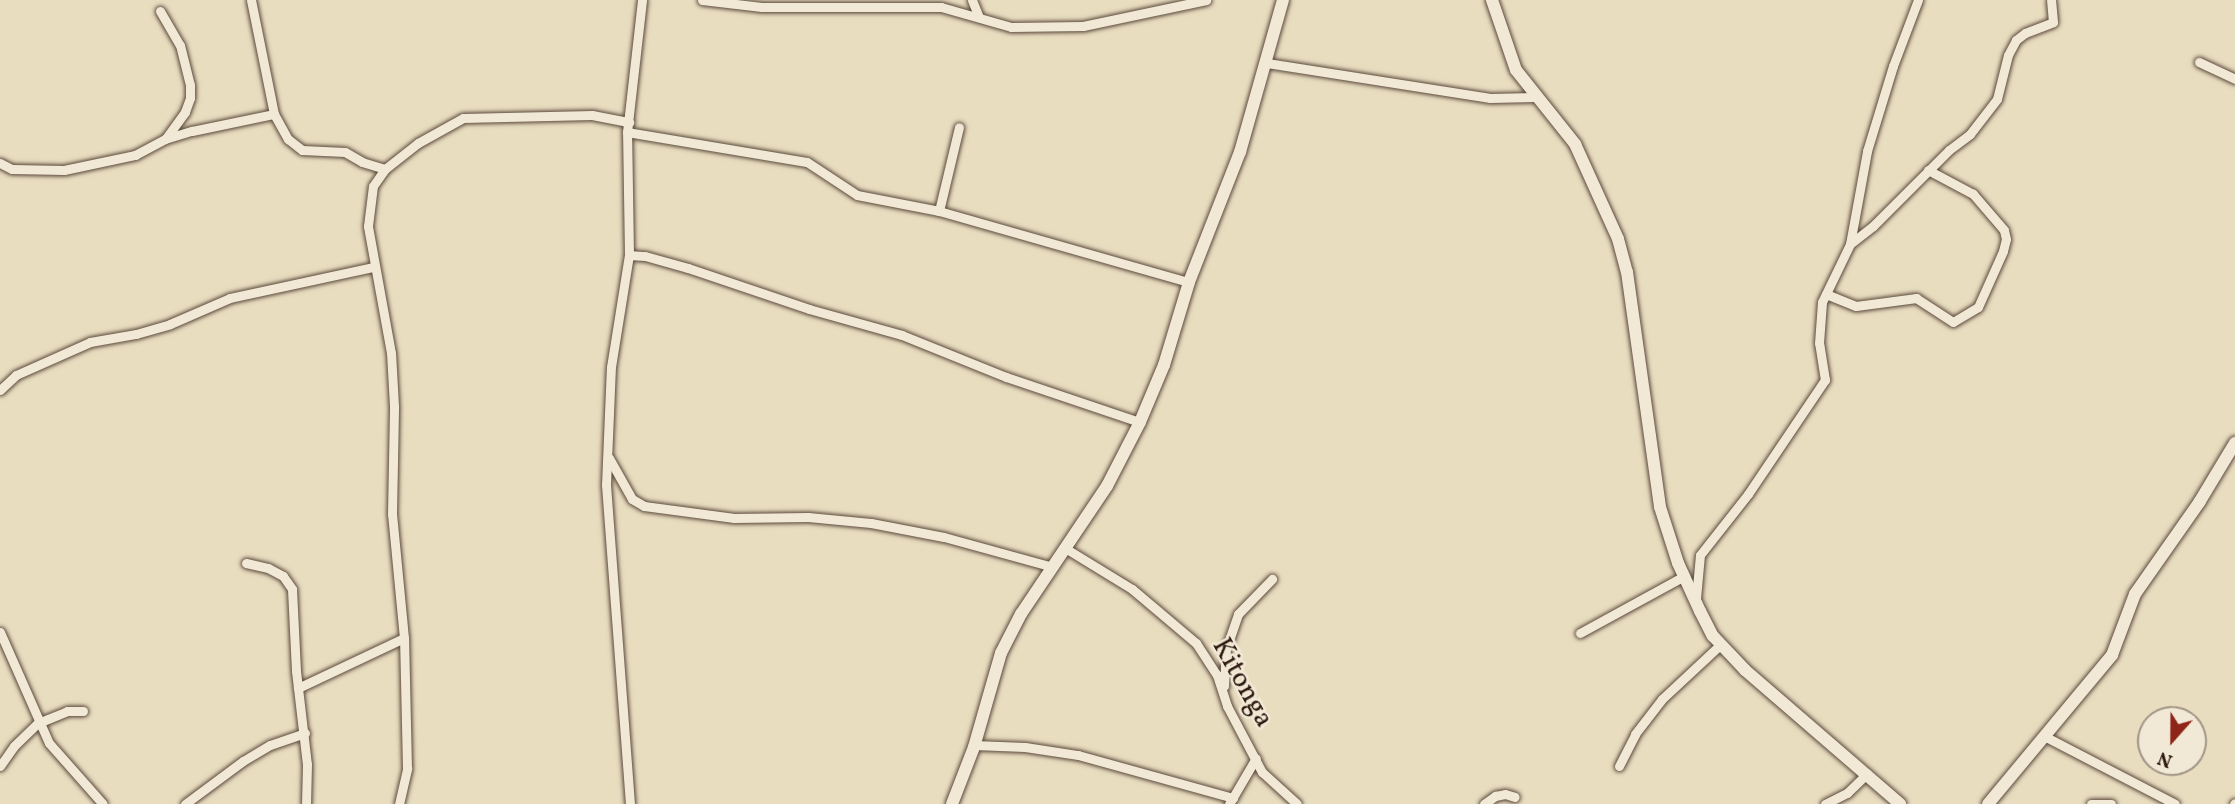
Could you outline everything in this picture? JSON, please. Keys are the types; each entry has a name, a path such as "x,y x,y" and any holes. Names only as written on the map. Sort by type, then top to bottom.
{"street":[{"path":"251,0 274,114 288,139 302,150 345,152 362,162 385,169"},
{"path":"630,804 606,485 611,368 629,255 628,127 642,0"},
{"path":"702,0 762,6 919,5 941,7 1011,27 1083,26 1206,0"},
{"path":"972,0 979,17"},
{"path":"952,804 974,745 1001,653 1021,614 1107,486 1140,422 1164,365 1189,282 1240,152 1283,0"},
{"path":"1492,0 1516,70 1534,97 1575,144 1618,239 1627,272 1660,507 1696,602 1720,645 1900,804"},
{"path":"1696,602 1700,555 1748,494 1825,380 1819,320 1826,294 1850,243 1867,151 1893,66 1918,0"},
{"path":"1850,243 1873,226 1928,170 1970,134 1997,99 2012,46 2025,33 2053,22 2052,0"},
{"path":"160,11 180,45 190,85 190,98 185,112 165,139"},
{"path":"2199,62 2235,79"},
{"path":"1266,63 1490,99 1534,97"},
{"path":"0,163 12,169 64,170 135,155 165,139 274,114"},
{"path":"399,804 407,768 404,638 392,514 394,407 391,353 373,267 368,226 373,186 385,169 434,131 463,118 592,116 628,127 807,162 857,195 939,211 1189,282"},
{"path":"939,211 959,127"},
{"path":"1826,294 1856,306 1916,298 1952,322 1978,307 2003,251 2004,230 1973,194 1928,170"},
{"path":"629,255 645,256 688,268 809,309 902,335 1058,396 1140,422"},
{"path":"0,390 16,375 90,342 136,334 170,324 230,298 373,267"},
{"path":"1988,804 2112,655 2135,594 2200,501 2235,443"},
{"path":"608,456 627,492 644,506 734,518 808,517 871,523 944,537 1053,567"},
{"name":"Kitonga","path":"1065,548 1132,589 1167,616 1210,661 1227,706 1268,779 1297,804"},
{"path":"246,563 268,568 283,576 292,589 298,688 305,733 306,804"},
{"path":"1580,633 1684,576"},
{"path":"1223,692 1224,662 1231,628 1250,599 1272,579"},
{"path":"0,632 49,743 103,804"},
{"path":"298,688 404,638"},
{"path":"1619,766 1635,734 1662,699 1720,645"},
{"path":"0,766 13,746 38,723 67,711 82,710"},
{"path":"185,804 243,761 270,745 305,733"},
{"path":"2046,737 2175,804"},
{"path":"974,745 1025,747 1078,755 1231,801 1256,758"},
{"path":"1825,804 1847,793 1867,774"},
{"path":"1484,804 1494,796 1505,794 1515,797"},
{"path":"2091,804 2111,804"}]}
